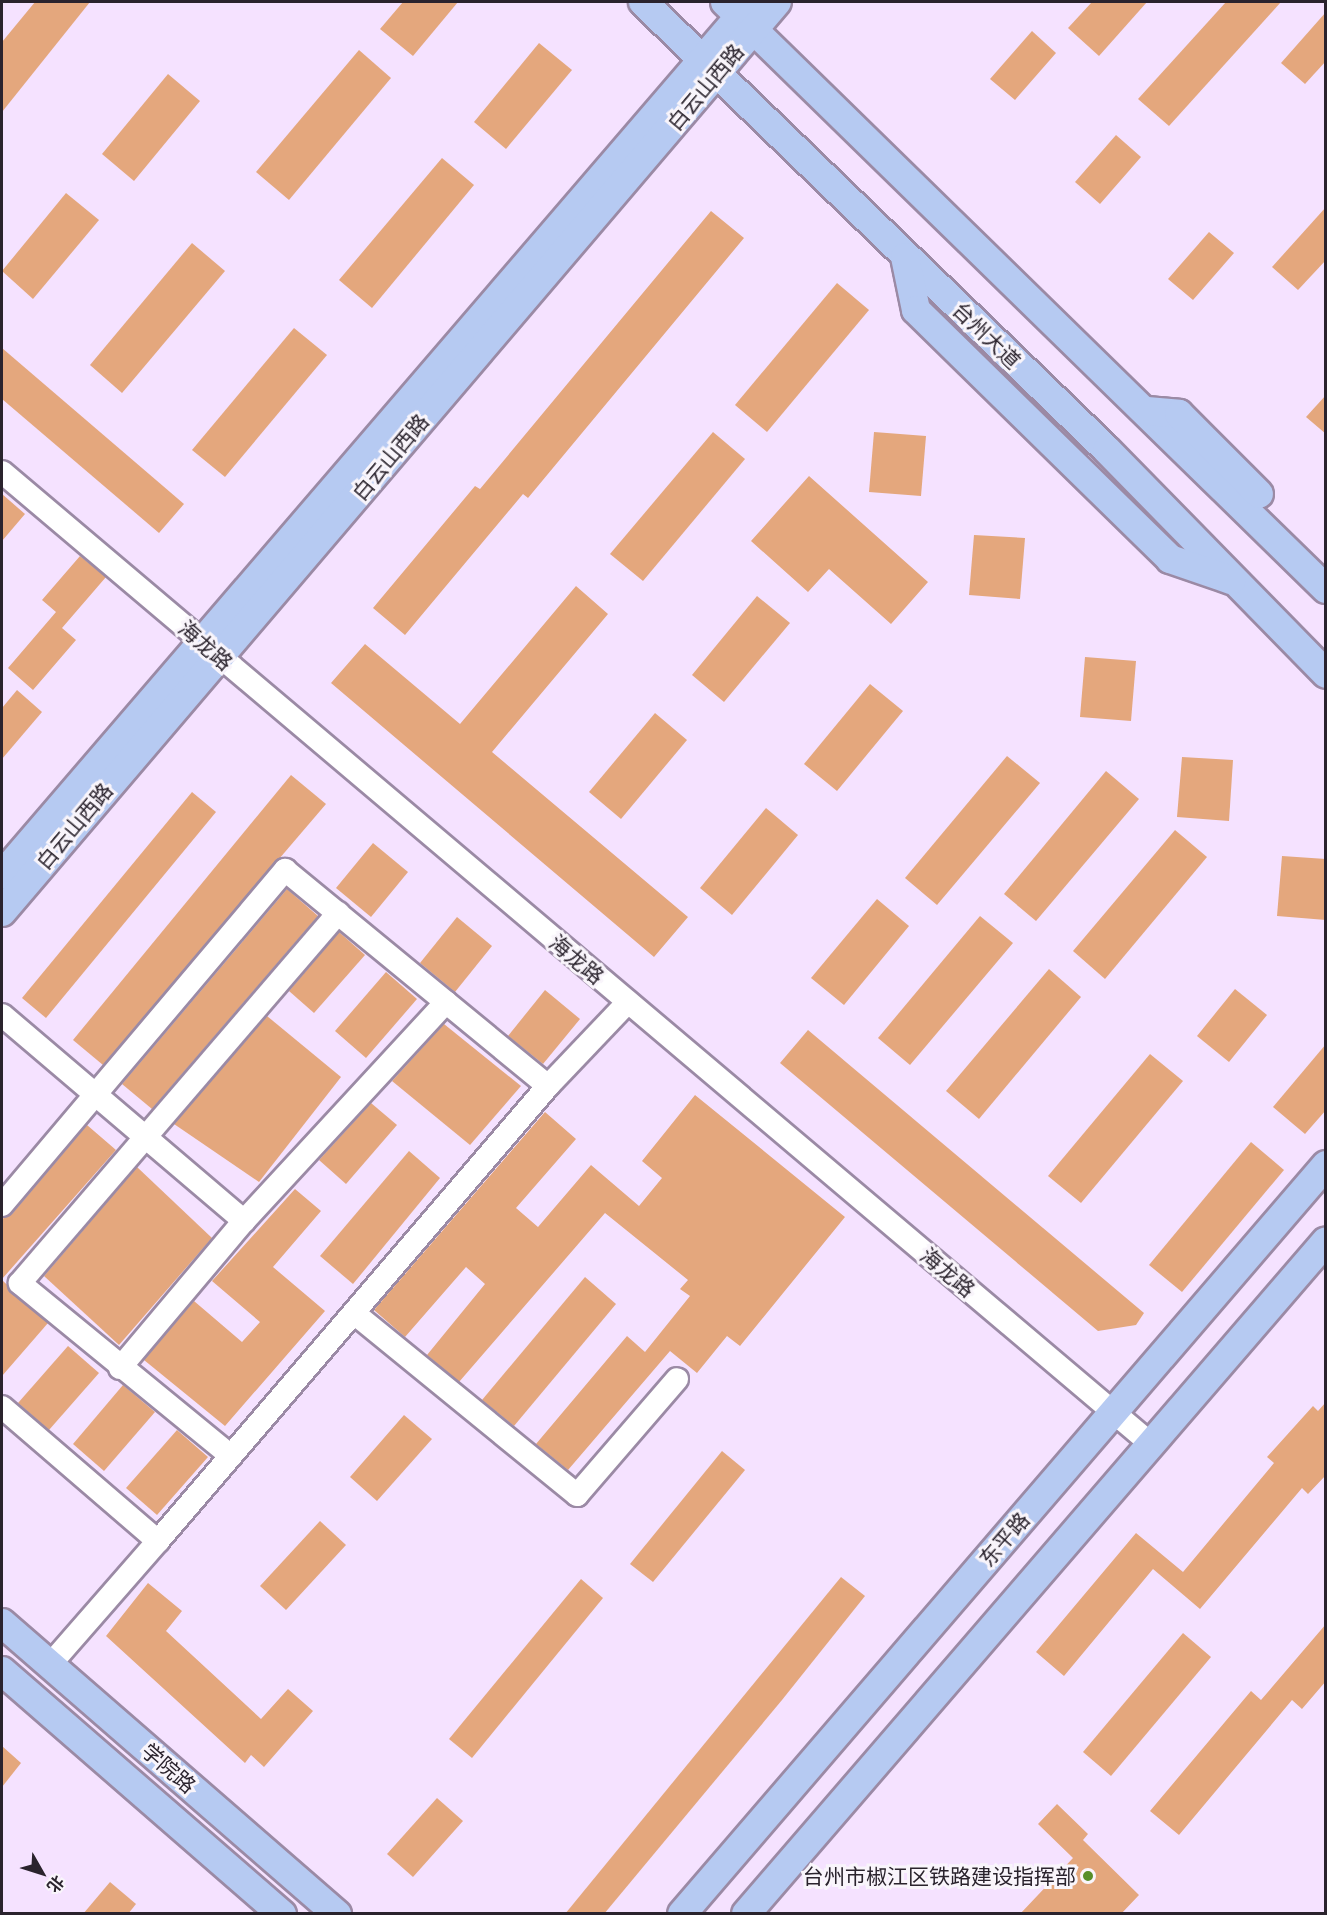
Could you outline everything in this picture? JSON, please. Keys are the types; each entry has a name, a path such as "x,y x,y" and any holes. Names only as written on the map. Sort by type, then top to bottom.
{"main road":[{"name":"台州大道","path":"643,2 708,68 1107,450 1326,674"},
{"name":"白云山西路","path":"2,875 210,649 708,68 742,12 777,2"},
{"path":"742,12 1326,589"},
{"path":"1147,411 1179,414 1326,562"},
{"name":"白云山西路","path":"2,912 210,649"},
{"name":"东平路","path":"682,1914 1326,1165"},
{"path":"746,1914 1326,1241"},
{"name":"学院路","path":"2,1623 337,1914"},
{"name":"学院路","path":"2,1671 282,1914"}],"street":[{"name":"海龙路","path":"2,472 1152,1445"},
{"path":"2,1205 285,870 548,1086"},
{"path":"231,1456 120,1368 20,1283 147,1139 338,913"},
{"path":"120,1368 244,1221 446,1002"},
{"path":"50,1665 548,1086 628,1002"},
{"path":"2,1015 244,1221"},
{"path":"354,1313 577,1495 677,1379"},
{"path":"2,1407 158,1541"}],"building":[{"path":"35,2 90,2 2,112 2,42"},
{"path":"403,2 458,2 413,56 380,29"},
{"path":"1092,2 1147,2 1099,56 1068,28"},
{"path":"1226,2 1281,2 1169,126 1138,99"},
{"path":"1326,12 1326,61 1305,84 1281,63"},
{"path":"1032,31 1056,53 1015,100 990,79"},
{"path":"539,43 572,70 506,149 474,122"},
{"path":"359,50 391,78 289,200 256,172"},
{"path":"168,74 200,101 134,181 102,154"},
{"path":"1116,135 1141,157 1100,204 1075,182"},
{"path":"442,158 474,185 372,308 339,280"},
{"path":"66,193 99,220 33,299 2,271"},
{"path":"1326,207 1326,260 1298,290 1272,267"},
{"path":"711,211 744,238 528,498 523,494 405,635 373,608 475,486 480,489"},
{"path":"1209,232 1234,253 1193,300 1168,279"},
{"path":"192,243 225,271 122,393 90,365"},
{"path":"837,283 869,310 767,432 735,405"},
{"path":"294,328 327,355 225,477 192,450"},
{"path":"2,348 184,504 159,533 2,399"},
{"path":"1326,395 1326,434 1306,417"},
{"path":"713,432 745,459 643,581 610,554"},
{"path":"874,432 926,436 921,496 869,492"},
{"path":"809,476 928,582 891,624 829,569 808,592 751,541"},
{"path":"2,494 25,514 2,541"},
{"path":"974,535 1025,538 1020,599 969,595"},
{"path":"80,556 106,577 62,628 76,640 33,690 8,668 56,612 42,600"},
{"path":"576,586 608,614 492,752 688,917 654,957 331,683 365,644 460,724"},
{"path":"757,596 790,623 724,702 692,675"},
{"path":"1085,657 1136,661 1131,721 1080,717"},
{"path":"870,684 903,711 837,791 804,764"},
{"path":"17,690 42,712 2,759 2,708"},
{"path":"655,713 687,740 621,819 589,792"},
{"path":"1007,756 1040,783 937,905 905,878"},
{"path":"1182,757 1233,760 1229,821 1177,817"},
{"path":"1106,771 1139,799 1036,921 1004,894"},
{"path":"291,775 326,804 103,1065 73,1040"},
{"path":"192,792 216,812 46,1018 22,998"},
{"path":"766,808 798,835 732,915 700,888"},
{"path":"1175,830 1207,857 1105,979 1073,951"},
{"path":"373,843 408,872 371,917 336,888"},
{"path":"1282,856 1326,859 1326,920 1277,916"},
{"path":"287,889 318,916 152,1109 122,1084"},
{"path":"877,899 909,926 844,1005 811,978"},
{"path":"980,916 1013,943 910,1065 878,1038"},
{"path":"457,917 492,946 455,992 420,963"},
{"path":"339,932 365,955 314,1013 289,991"},
{"path":"1049,969 1081,997 979,1119 946,1091"},
{"path":"386,972 417,999 366,1058 335,1031"},
{"path":"1235,989 1267,1015 1229,1062 1197,1036"},
{"path":"545,990 580,1019 543,1064 508,1036"},
{"path":"267,1016 341,1077 259,1182 174,1124"},
{"path":"444,1024 521,1086 470,1145 392,1081"},
{"path":"808,1030 1144,1313 1136,1325 1098,1331 780,1063"},
{"path":"1326,1044 1326,1110 1305,1134 1273,1107"},
{"path":"1150,1054 1183,1081 1081,1203 1048,1176"},
{"path":"695,1095 845,1217 740,1346 727,1336 697,1373 670,1351 568,1470 536,1444 627,1336 645,1352 690,1296 680,1289 688,1280 605,1213 459,1382 427,1355 485,1284 466,1267 405,1337 374,1310 545,1112 576,1139 516,1208 538,1227 591,1165 639,1206 662,1178 642,1161"},
{"path":"371,1103 397,1125 346,1184 319,1160"},
{"path":"87,1125 116,1150 2,1279 2,1219 12,1214"},
{"path":"1251,1142 1284,1170 1182,1292 1149,1265"},
{"path":"409,1151 440,1178 353,1284 320,1256"},
{"path":"137,1167 212,1238 119,1345 44,1276"},
{"path":"295,1189 321,1211 273,1267 325,1311 225,1426 144,1360 194,1301 242,1342 260,1322 212,1281"},
{"path":"585,1277 616,1304 514,1426 482,1400"},
{"path":"2,1280 48,1323 2,1376"},
{"path":"68,1346 99,1373 49,1430 18,1403"},
{"path":"123,1385 155,1412 104,1471 73,1444"},
{"path":"1326,1402 1326,1475 1308,1494 1302,1488 1200,1609 1153,1569 1064,1676 1036,1652 1136,1533 1183,1572 1274,1463 1267,1457 1313,1406 1318,1411"},
{"path":"404,1415 432,1439 377,1501 350,1477"},
{"path":"177,1430 208,1457 157,1515 126,1488"},
{"path":"722,1451 745,1470 653,1582 630,1564"},
{"path":"320,1521 346,1545 286,1610 260,1586"},
{"path":"841,1577 865,1596 782,1700 604,1914 565,1914"},
{"path":"581,1579 603,1598 472,1758 449,1739"},
{"path":"148,1583 182,1611 166,1631 261,1719 288,1689 313,1711 264,1767 251,1755 245,1763 106,1636"},
{"path":"1326,1624 1326,1681 1302,1709 1292,1700 1179,1835 1150,1811 1251,1691 1261,1700"},
{"path":"1183,1633 1211,1657 1111,1776 1083,1752"},
{"path":"2,1746 21,1763 2,1787"},
{"path":"437,1798 463,1821 413,1877 387,1854"},
{"name":"台州市椒江区铁路建设指挥部","path":"1057,1804 1088,1834 1083,1840 1139,1895 1121,1914 1020,1914 1073,1858 1038,1824"},
{"path":"110,1882 136,1904 128,1914 83,1914"}],"place":[{"name":"台州市椒江区铁路建设指挥部","path":"1088,1876"}]}
